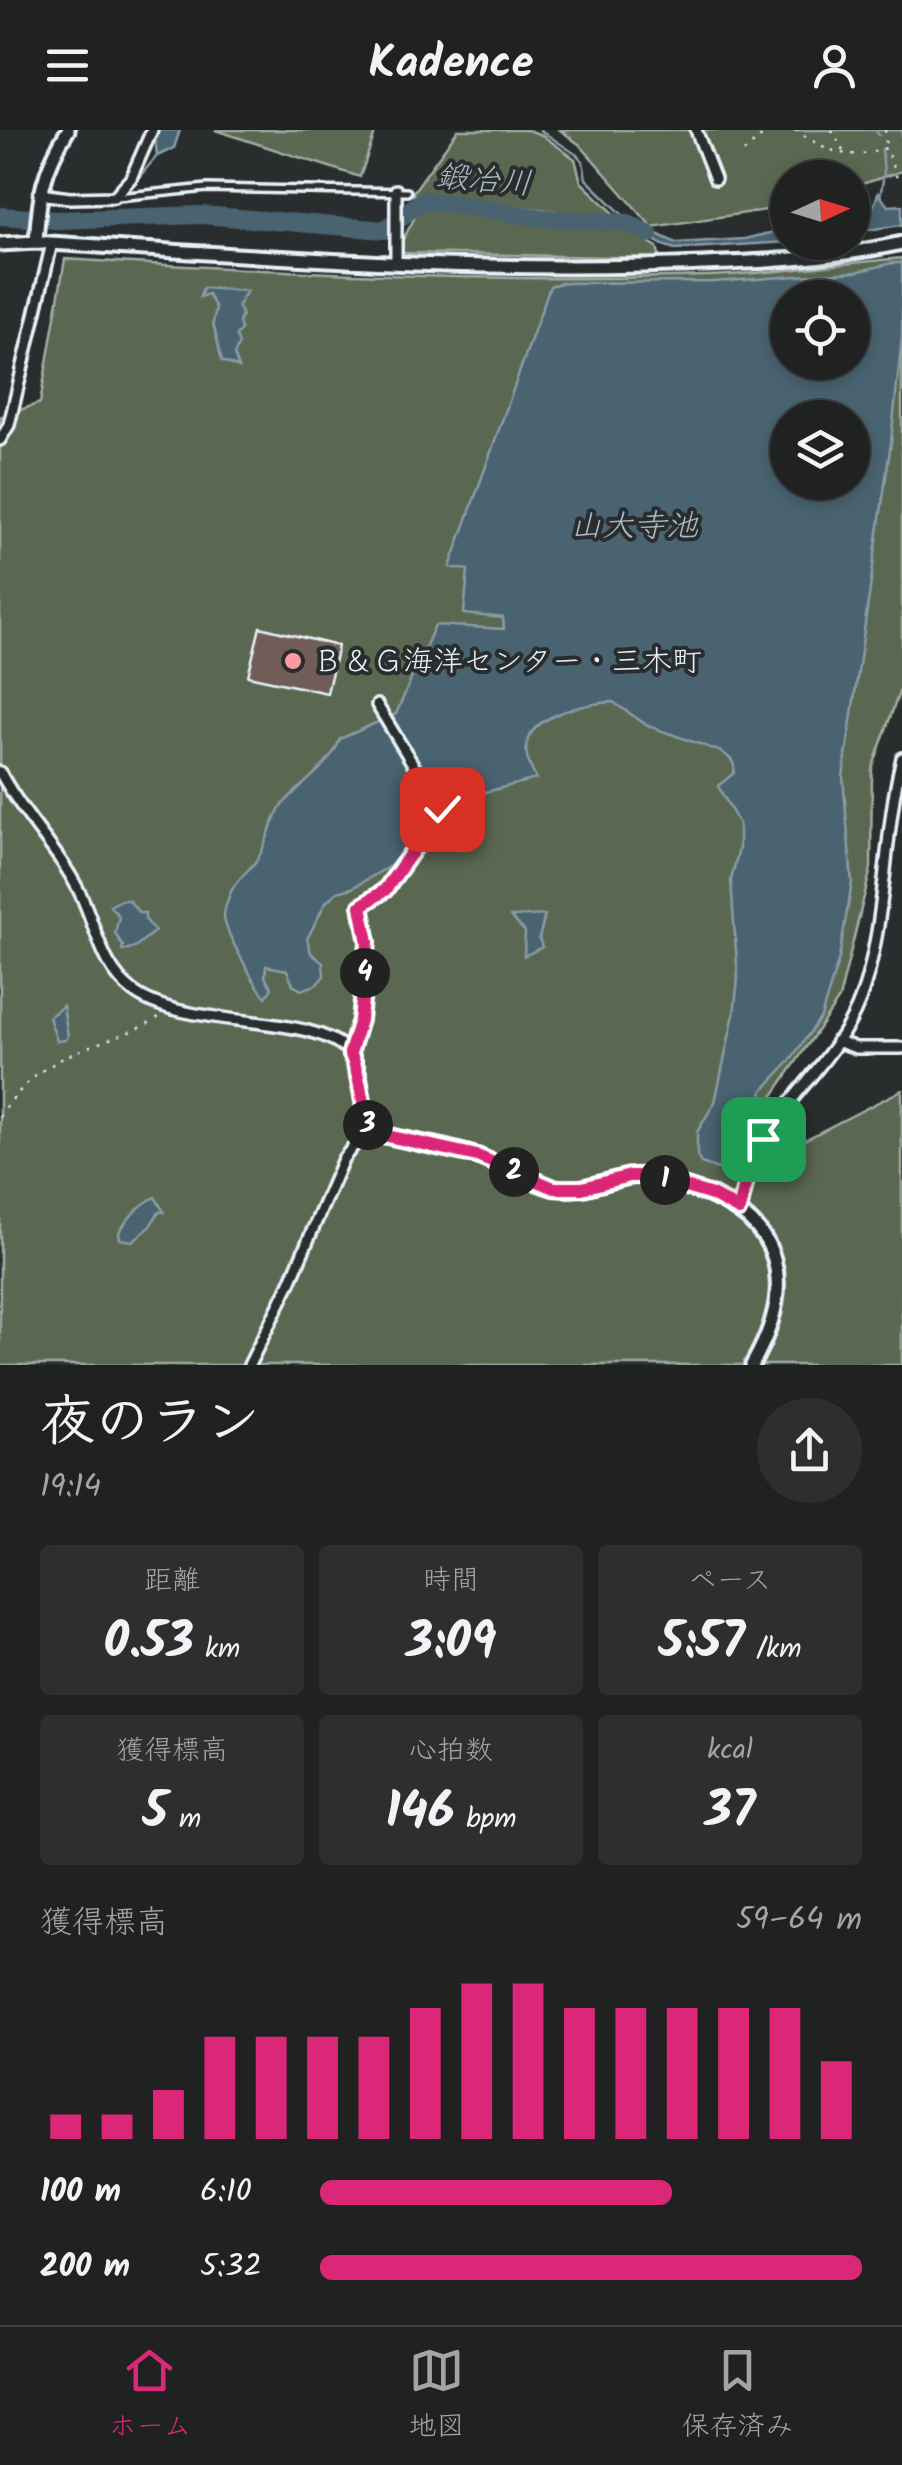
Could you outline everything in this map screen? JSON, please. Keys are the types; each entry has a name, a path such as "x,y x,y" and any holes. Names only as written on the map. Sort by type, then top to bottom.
{"street":[{"path":"36,236 45,171 68,130"},
{"path":"39,198 114,197 131,178 152,130"},
{"path":"696,130 714,179"},
{"path":"395,258 402,191"},
{"path":"0,244 36,236 52,243 557,268 706,264 845,254 902,242"},
{"path":"0,440 9,425 52,243"},
{"path":"350,1053 360,1020 368,942 361,906 385,890 433,822 445,817 377,705"},
{"path":"739,1210 763,1139 837,1041 859,1003 888,860 892,803 902,758"},
{"path":"0,772 79,890 110,967 138,994 170,1009 311,1032 350,1053 360,1072 369,1127 374,1133 477,1156 554,1188 582,1188 630,1176 649,1176 712,1195 739,1210 766,1239 776,1259 779,1282 772,1323 752,1365"},
{"path":"837,1041 856,1048 902,1048"},
{"path":"248,1365 289,1285 343,1158 369,1127"}],"lane":[{"path":"114,197 207,188 402,191"}],"path":[{"path":"744,152 768,130"},
{"path":"795,130 846,156 886,148"},
{"path":"832,130 846,156"},
{"path":"885,130 890,165 901,179"},
{"path":"0,1117 10,1100 48,1065 94,1044 145,1028 170,1009"}],"green space":[{"path":"215,130 376,130 360,177"},
{"path":"458,130 528,130 542,135 575,159 581,182 619,218 411,195"},
{"path":"560,130 902,130 902,171 870,181 870,160 770,160 770,210 652,227 580,145"},
{"path":"422,204 551,223 626,228 657,247 660,258 403,253 399,247"},
{"path":"902,258 902,684 872,769 871,868 839,999 744,1138 734,1160 771,1157 902,1090 902,1365 0,1365 0,417 40,403 65,259 465,277 625,278 779,271"}],"water":[{"path":"158,130 180,130 174,148 157,156 155,136"},
{"path":"878,193 888,206 902,205 902,225 870,230 870,210"},
{"path":"629,221 676,243 744,239 770,233 770,243 675,249 628,225"},
{"name":"山大寺池","path":"902,263 902,337 891,442 843,777 852,883 839,958 821,1017 763,1090 744,1133 718,1169 701,1163 697,1156 697,1132 715,1102 738,979 731,880 739,848 739,824 718,786 734,773 730,758 722,752 648,726 613,702 571,709 543,722 527,743 529,765 536,779 454,800 422,816 390,866 352,888 337,892 326,902 307,939 311,953 323,963 324,976 316,985 301,990 293,985 287,970 266,966 265,977 272,988 266,997 234,945 224,914 233,888 258,858 280,808 323,765 340,739 396,714 435,625 504,629 503,618 464,614 468,570 450,567 550,286 713,282 856,272"},
{"path":"203,288 247,291 238,306 241,330 236,336 239,344 234,355 239,368 222,361 213,323 216,308 208,294 200,297"},
{"path":"129,900 139,913 145,913 155,931 135,947 122,951 115,933 119,916 110,906"},
{"path":"545,915 539,938 542,947 524,956 525,932 511,917"},
{"path":"63,1006 68,1036 57,1041 49,1017"},
{"path":"155,1197 164,1212 159,1212 148,1229 132,1241 120,1239 119,1232 131,1216"}],"building":[{"name":"Ｂ＆Ｇ海洋センター・三木町","path":"260,627 338,646 327,693 248,676"}],"waterway":[{"path":"540,130 583,161 586,179 629,221"},
{"path":"875,130 879,135"},
{"path":"880,197 884,174 882,149"},
{"path":"129,189 157,156"},
{"path":"51,188 71,193 108,192"},
{"name":"鍛冶川","path":"0,216 57,220 202,215 384,230 423,200 542,218 628,223 649,234"}],"place":[{"name":"Ｂ＆Ｇ海洋センター・三木町","path":"293,661"}],"route":[{"path":"442,809 445,817 433,822 419,839 385,890 361,906 368,942 360,1020 350,1053 360,1072 366,1120 374,1133 477,1156 554,1188 569,1190 617,1178 649,1176 712,1195 739,1210 763,1139"}]}
